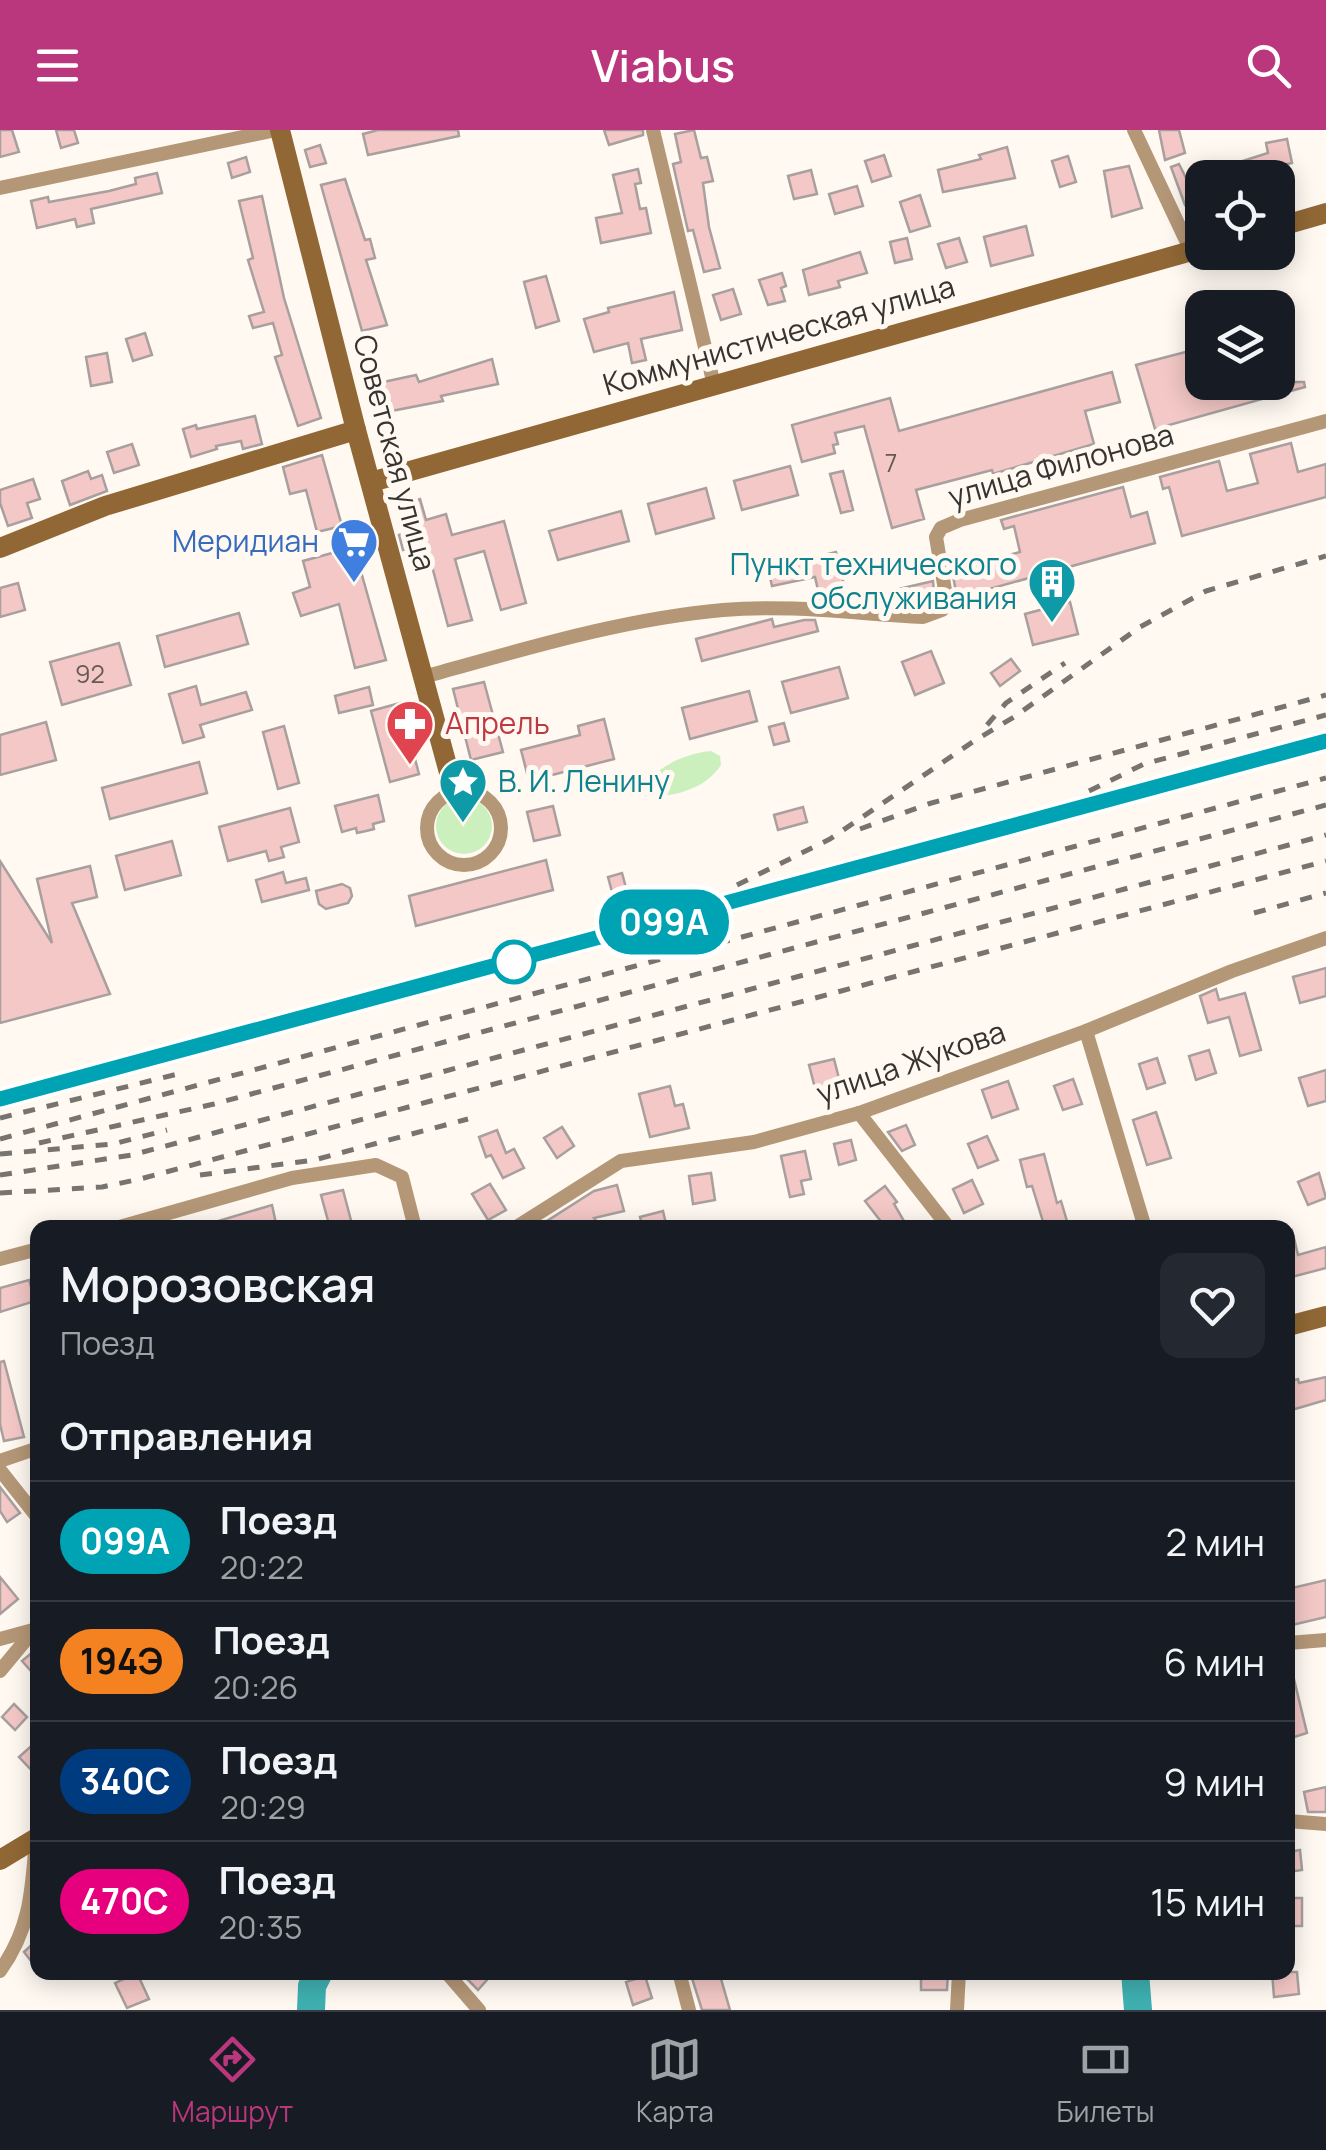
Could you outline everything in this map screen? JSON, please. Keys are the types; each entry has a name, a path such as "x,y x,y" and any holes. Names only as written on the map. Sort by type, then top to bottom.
{"street":[{"path":"0,188 278,130"},
{"name":"Советская улица","path":"278,130 454,791"},
{"path":"654,130 714,386"},
{"path":"1134,130 1185,226"},
{"path":"1295,221 1326,213"},
{"name":"Коммунистическая улица","path":"371,482 1185,252"},
{"name":"улица Филонова","path":"423,677 589,632 722,610 791,608 923,617 936,613 946,602 936,537 941,528 1326,421"},
{"path":"0,548 105,506 356,430"},
{"path":"474,790 491,800 501,818 501,838 491,855 474,865 454,865 436,855 427,838 427,818 436,800 454,791 474,790"},
{"name":"улица Жукова","path":"529,1220 621,1162 754,1142 860,1113 1326,938"},
{"path":"1086,1031 1142,1220"},
{"path":"860,1113 943,1220"},
{"path":"144,1220 292,1178 376,1166 402,1177 413,1220"},
{"path":"0,1258 30,1250"},
{"path":"1295,1324 1326,1316"},
{"path":"0,1461 30,1451"},
{"path":"0,1470 30,1508"},
{"path":"0,1639 30,1630"},
{"path":"0,1671 30,1635"},
{"path":"1295,1642 1326,1640"},
{"path":"1295,1822 1326,1824"},
{"path":"0,1860 30,1842"},
{"path":"0,1971 18,1946 30,1910"},
{"path":"453,1980 479,2010"},
{"path":"680,1980 689,2010"},
{"path":"956,2010 958,1980"}],"green space":[{"path":"711,751 720,756 721,765 707,780 677,793 645,796 643,787 665,767"},
{"path":"464,798 484,806 492,826 484,846 464,854 444,846 436,826 444,806"}],"building":[{"path":"0,130 12,130 19,152 0,157"},
{"path":"56,130 74,130 78,143 61,148"},
{"path":"378,130 458,130 459,136 368,155 363,134"},
{"path":"604,130 643,130 643,135 609,145"},
{"path":"694,130 701,158 707,157 713,181 703,183 720,268 704,272 693,230 688,231 673,164 681,162 675,134"},
{"path":"1159,130 1179,130 1185,153 1165,160"},
{"path":"1287,139 1291,160 1246,160 1268,153 1266,143"},
{"path":"320,145 326,163 310,167 305,150"},
{"path":"1007,147 1015,178 943,192 938,170 981,159 979,155"},
{"path":"884,155 891,176 872,182 865,161"},
{"path":"1068,156 1076,182 1060,187 1052,161"},
{"path":"246,157 250,172 232,178 228,163"},
{"path":"1179,164 1185,176 1185,205 1171,167"},
{"path":"1129,166 1142,208 1112,217 1104,171"},
{"path":"638,169 641,183 635,184 640,209 646,208 651,233 601,243 596,218 622,213 613,175"},
{"path":"811,170 817,194 794,199 788,176"},
{"path":"157,173 162,193 91,209 94,223 77,227 75,219 37,228 31,201 48,197 49,202 109,191 136,184 135,178"},
{"path":"345,179 365,240 370,239 375,258 366,260 387,325 362,331 321,185"},
{"path":"857,186 863,206 835,214 829,194"},
{"path":"920,195 930,226 910,232 900,202"},
{"path":"262,196 284,298 321,418 298,426 275,357 282,355 273,323 253,328 249,316 264,312 248,260 253,258 239,201"},
{"path":"1026,226 1033,255 991,266 984,237"},
{"path":"907,238 912,259 895,263 890,242"},
{"path":"959,238 967,262 946,268 938,244"},
{"path":"860,252 867,273 838,281 840,287 809,295 803,270"},
{"path":"782,273 785,301 768,305 759,280"},
{"path":"546,276 559,321 536,328 524,282"},
{"path":"733,289 741,314 721,320 713,295"},
{"path":"674,292 682,330 641,339 646,360 632,363 628,343 594,352 584,319 609,312 608,308"},
{"path":"145,333 152,355 133,361 126,339"},
{"path":"1185,352 1185,400 1259,400 1155,429 1136,365"},
{"path":"107,353 112,382 91,386 86,357"},
{"path":"492,359 498,384 441,396 443,401 381,413 374,384 416,375 419,382"},
{"path":"1112,372 1120,402 1085,411 1094,444 993,474 992,470 916,490 924,519 892,528 864,426 835,433 835,453 802,462 792,425 890,398 899,431"},
{"path":"255,416 262,444 243,449 241,441 191,457 183,429"},
{"path":"1291,443 1298,472 1326,464 1326,497 1182,536 1169,487 1163,489 1160,477 1219,461 1227,491 1258,483 1250,454"},
{"path":"132,444 139,465 114,473 107,452"},
{"path":"322,455 342,526 317,532 306,490 290,494 283,467"},
{"path":"790,466 798,495 742,510 734,481"},
{"path":"88,471 91,479 102,475 107,491 70,505 62,481"},
{"path":"843,471 853,510 841,513 830,474"},
{"path":"33,479 40,499 27,503 32,518 8,526 0,490"},
{"path":"1123,487 1131,517 1147,512 1155,543 957,598 952,570 1020,552 1014,526 1004,529 1001,520"},
{"path":"706,488 714,518 656,534 648,504"},
{"path":"420,499 426,520 446,514 452,535 504,521 526,603 501,610 484,551 455,559 472,620 448,626 426,544 403,550 399,535 415,531 408,503"},
{"path":"621,511 629,541 558,560 549,531"},
{"path":"354,547 386,660 355,668 339,604 301,616 293,593 310,587 303,561"},
{"path":"836,552 846,593 820,599 815,577 772,586 768,569"},
{"path":"933,581 935,601 915,606 893,605 890,591"},
{"path":"18,583 25,610 0,617 0,588"},
{"name":"Пункт технического обслуживания","path":"1070,602 1078,634 1033,645 1025,614"},
{"path":"239,613 248,644 165,667 157,636"},
{"path":"772,619 774,627 815,620 818,631 702,661 696,639"},
{"path":"119,643 131,685 62,705 50,662"},
{"path":"931,651 944,683 915,695 902,662"},
{"path":"1011,659 1020,671 1000,686 991,673"},
{"path":"839,667 848,698 791,713 782,682"},
{"path":"484,682 503,752 471,760 453,689"},
{"path":"196,686 201,705 246,692 252,710 200,725 204,737 183,743 169,694"},
{"path":"369,687 373,705 339,713 335,696"},
{"path":"749,691 757,721 690,739 682,708"},
{"path":"400,703 419,774 390,782 371,711"},
{"path":"604,719 614,759 529,781 521,750 580,735 578,726"},
{"path":"46,722 56,760 0,775 0,735"},
{"path":"784,723 789,741 774,745 769,727"},
{"path":"284,726 299,783 278,789 263,732"},
{"path":"199,762 207,793 110,819 102,788"},
{"path":"378,795 384,821 373,824 374,829 342,832 335,806"},
{"path":"553,806 560,835 534,841 527,812"},
{"path":"803,807 807,822 778,830 774,815"},
{"path":"290,808 299,842 281,847 284,857 269,861 266,851 228,861 219,827"},
{"path":"172,841 181,875 125,890 116,856"},
{"path":"546,860 553,890 416,926 409,896"},
{"path":"0,861 52,943 37,879 90,866 97,897 72,903 110,994 0,1023"},
{"path":"283,872 286,883 306,878 309,890 262,902 256,880"},
{"path":"622,873 628,895 614,899 608,877"},
{"path":"342,884 350,888 352,896 348,903 326,909 319,904 316,891"},
{"path":"1326,968 1326,996 1300,1003 1293,977"},
{"path":"1216,989 1219,1000 1245,993 1261,1050 1240,1056 1229,1017 1208,1023 1200,996"},
{"path":"1209,1050 1216,1073 1196,1080 1189,1056"},
{"path":"1157,1058 1165,1083 1147,1089 1139,1064"},
{"path":"834,1059 841,1086 816,1092 809,1065"},
{"path":"1326,1070 1326,1101 1308,1106 1299,1078"},
{"path":"1073,1079 1082,1104 1063,1110 1054,1086"},
{"path":"1008,1081 1018,1109 992,1118 982,1090"},
{"path":"670,1086 675,1106 683,1104 689,1128 650,1137 639,1094"},
{"path":"1156,1112 1171,1158 1147,1165 1133,1120"},
{"path":"906,1125 915,1145 902,1151 888,1132"},
{"path":"562,1127 574,1146 557,1158 544,1138"},
{"path":"497,1130 506,1153 514,1149 524,1168 503,1178 491,1155 486,1157 479,1137"},
{"path":"987,1136 998,1160 978,1168 968,1144"},
{"path":"851,1140 856,1160 839,1165 834,1144"},
{"path":"805,1151 811,1179 801,1181 804,1194 790,1197 781,1156"},
{"path":"1044,1154 1057,1203 1061,1201 1067,1220 1043,1220 1020,1160"},
{"path":"711,1173 715,1200 693,1204 689,1176"},
{"path":"1319,1173 1326,1198 1308,1205 1298,1182"},
{"path":"972,1180 983,1204 964,1213 953,1189"},
{"path":"490,1184 506,1210 488,1220 472,1194"},
{"path":"617,1185 624,1211 596,1220 549,1220 594,1191"},
{"path":"885,1186 903,1220 880,1220 865,1201"},
{"path":"343,1190 351,1220 328,1220 321,1195"},
{"path":"272,1205 275,1220 221,1220"},
{"path":"663,1211 665,1220 641,1220 640,1217"},
{"path":"1295,1242 1298,1255 1326,1247 1326,1268 1295,1276"},
{"path":"29,1280 30,1303 0,1312 0,1288"},
{"path":"4,1361 24,1437 4,1441 0,1424 0,1362"},
{"path":"1326,1377 1326,1400 1295,1409 1295,1380 1299,1383"},
{"path":"0,1487 20,1513 7,1522 0,1511"},
{"path":"0,1577 18,1599 0,1614"},
{"path":"1326,1580 1326,1617 1295,1624 1295,1587"},
{"path":"1295,1683 1307,1733 1295,1737"},
{"path":"14,1704 27,1717 15,1730 2,1717"},
{"path":"30,1747 30,1769 19,1757"},
{"path":"1326,1787 1326,1812 1308,1812 1304,1792"},
{"path":"1300,1850 1302,1870 1295,1871 1295,1851"},
{"path":"1295,1898 1302,1898 1302,1926 1295,1926"},
{"path":"1297,1972 1299,1994 1274,1997 1273,1980 1295,1980"},
{"path":"140,1980 149,1999 127,2008 115,1983"},
{"path":"468,1980 487,1980 478,1990"},
{"path":"646,1980 652,1998 633,2005 626,1982"},
{"path":"693,1980 721,1980 730,2010 702,2010"},
{"path":"921,1980 948,1980 947,1990 921,1990"}],"waterway":[{"path":"311,2010 315,1980"},
{"path":"1136,1980 1138,2010"}],"railway":[{"path":"737,885 830,839 1014,717 1140,627 1206,591 1326,556"},
{"path":"987,725 1006,703 1065,663"},
{"path":"860,829 928,804 1326,695"},
{"path":"1089,791 1144,764 1326,715"},
{"path":"0,1099 1326,741"},
{"path":"0,1139 1326,778"},
{"path":"39,1143 214,1104 1326,805"},
{"path":"0,1175 132,1155 1326,835"},
{"path":"0,1193 102,1187 140,1179 1326,861"},
{"path":"1254,913 1326,893"},
{"path":"0,1118 186,1072"},
{"path":"200,1175 314,1160 468,1119"},
{"path":"0,1154 113,1144 167,1130"}],"train":[{"name":"099А","path":"0,1099 1326,741"}],"place":[{"name":"Меридиан","path":"354,584"},
{"name":"Пункт технического обслуживания","path":"1052,624"},
{"name":"Апрель","path":"410,766"},
{"name":"В. И. Ленину","path":"463,824"}]}
